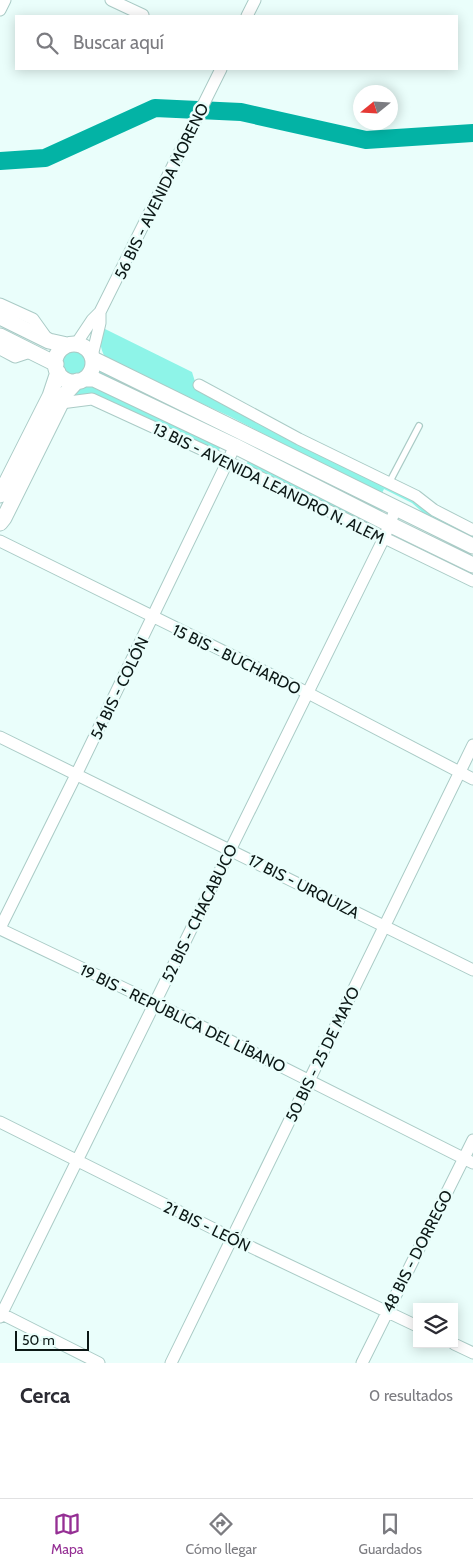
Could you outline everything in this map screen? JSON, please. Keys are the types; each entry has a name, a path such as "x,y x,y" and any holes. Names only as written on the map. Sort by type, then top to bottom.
{"main road":[{"path":"0,317 49,341 82,345 88,349 92,357 92,368 66,393 0,523"},
{"path":"0,336 57,368 65,379 81,380"},
{"path":"0,494 50,396 57,368 58,353 71,344"},
{"name":"13 BIS - AVENIDA LEANDRO N. ALEM","path":"92,357 473,546"},
{"name":"13 BIS - AVENIDA LEANDRO N. ALEM","path":"81,380 94,379 235,446 386,531 473,564"}],"street":[{"path":"0,10 5,0"},
{"path":"111,0 143,15"},
{"path":"248,15 255,0"},
{"name":"56 BIS - AVENIDA MORENO","path":"71,344 100,312 221,70"},
{"path":"0,304 33,320 49,341"},
{"name":"56 BIS - AVENIDA MORENO","path":"92,357 100,323 100,312"},
{"path":"0,349 15,357 30,352"},
{"path":"199,385 299,439 416,496 434,510 473,530"},
{"name":"13 BIS - AVENIDA LEANDRO N. ALEM","path":"62,403 92,399 228,462 386,531 473,580"},
{"name":"54 BIS - COLÓN","path":"0,928 153,618 235,446"},
{"name":"52 BIS - CHACABUCO","path":"0,1315 78,1161 396,508"},
{"name":"15 BIS - BUCHARDO","path":"0,541 306,692 473,779"},
{"name":"17 BIS - URQUIZA","path":"0,737 473,970"},
{"name":"50 BIS - 25 DE MAYO","path":"171,1363 473,744"},
{"name":"19 BIS - REPÚBLICA DEL LÍBANO","path":"0,928 468,1161"},
{"name":"21 BIS - LEÓN","path":"0,1122 232,1238 413,1324"},
{"name":"48 BIS - DORREGO","path":"362,1363 387,1312 468,1161 473,1140"},
{"path":"0,1315 99,1363"},
{"path":"458,1346 473,1353"}],"lane":[{"path":"389,483 419,426"}],"shaded area":[{"path":"101,327 192,372 197,388 390,485 473,535 473,539 428,517 412,503 384,489 381,495 229,416 108,361 100,340"},
{"path":"74,349 83,353 87,362 83,371 74,375 65,371 61,362 65,353"},
{"path":"99,368 384,507 381,513 96,374"},
{"path":"87,384 222,444 218,452 72,397 80,388"},
{"path":"250,458 371,519 368,524 245,466"}],"waterway":[{"path":"0,161 45,158 155,108 241,112 366,140 473,133"}]}
